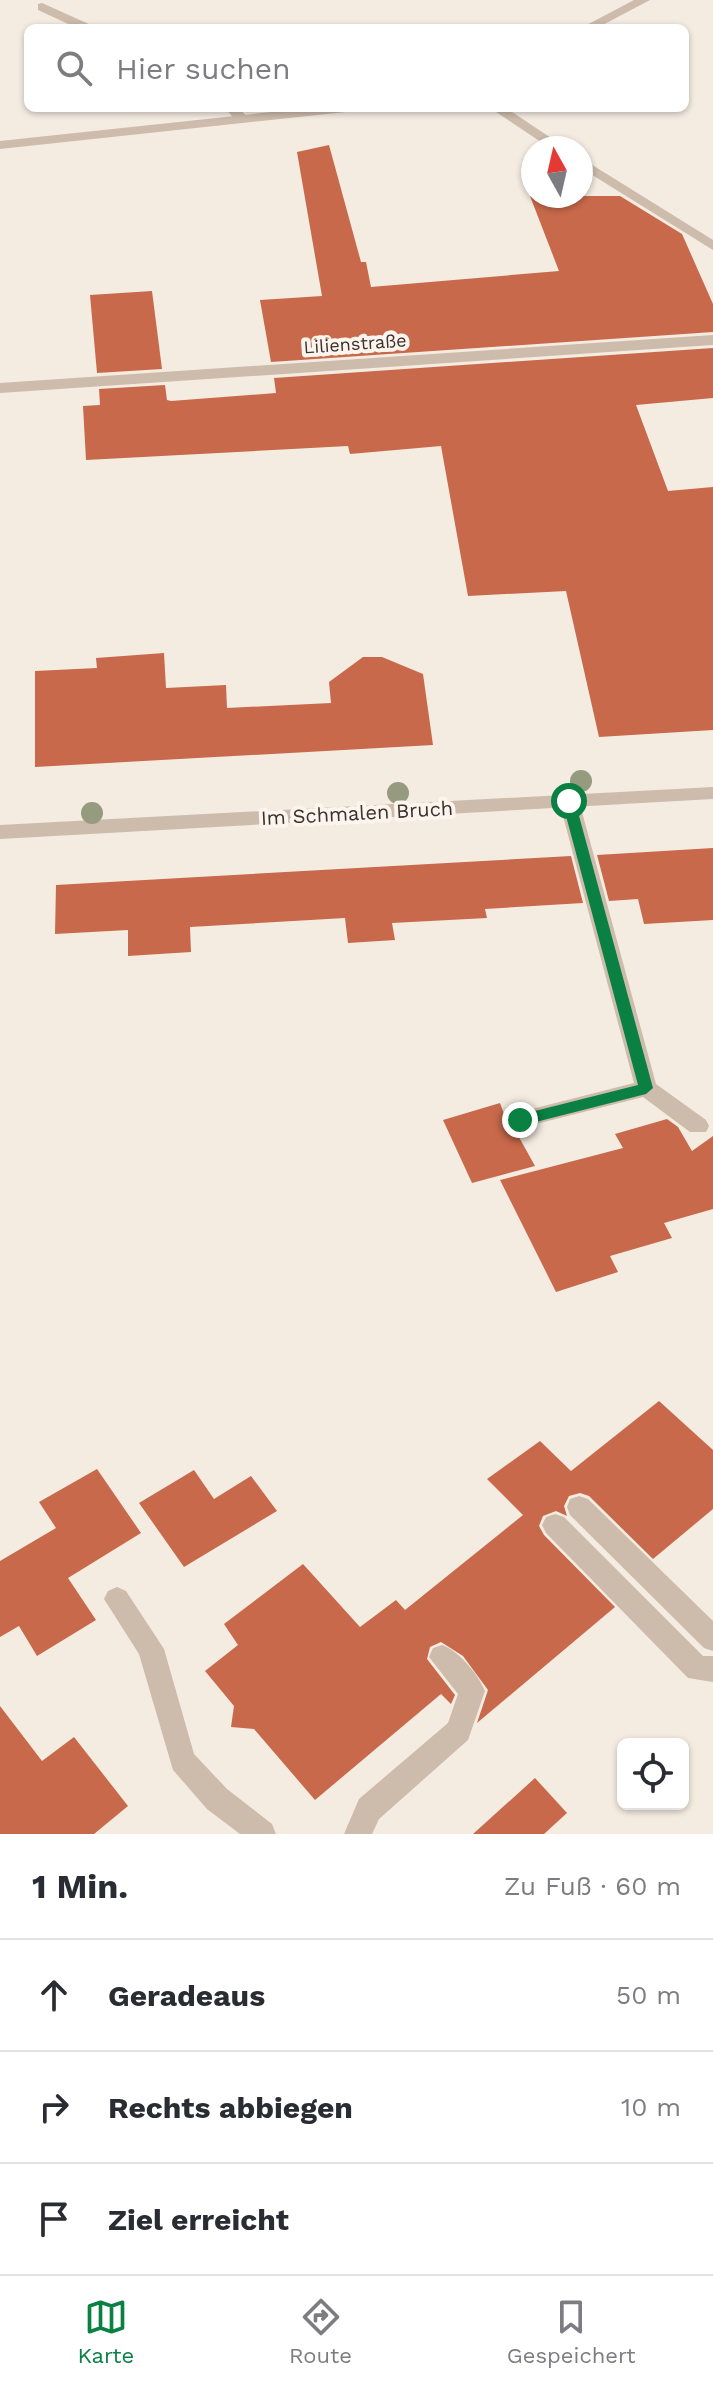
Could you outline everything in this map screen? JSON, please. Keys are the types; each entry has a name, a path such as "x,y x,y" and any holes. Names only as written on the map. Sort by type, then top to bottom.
{"street":[{"path":"595,24 644,0"},
{"path":"42,7 78,24"},
{"path":"236,112 242,119"},
{"path":"0,145 308,112"},
{"path":"503,112 540,136"},
{"path":"593,170 713,246"},
{"name":"Lilienstraße","path":"0,388 713,340"},
{"name":"Im Schmalen Bruch","path":"0,832 713,793"},
{"path":"569,801 646,1088 698,1126"},
{"path":"520,1120 646,1088"},
{"path":"579,1507 713,1639"},
{"path":"555,1525 697,1669 713,1669"},
{"path":"117,1599 151,1649 183,1761 217,1799 262,1834"},
{"path":"358,1834 369,1809 458,1731 472,1691 442,1657"}],"building":[{"path":"329,145 361,262 366,262 371,287 559,271 535,208 593,208 593,196 620,196 682,234 713,304 713,332 271,362 260,300 322,296 297,152"},
{"path":"152,291 162,369 97,373 90,295"},
{"path":"713,348 713,398 636,405 668,491 713,487 713,730 599,737 566,591 468,596 441,446 350,454 348,446 86,460 83,406 100,405 99,389 165,385 167,400 171,401 276,393 274,378"},
{"path":"164,653 166,688 226,685 227,708 331,703 329,682 363,657 382,657 423,674 433,745 35,767 35,671 97,668 96,658"},
{"path":"713,848 713,920 644,924 638,899 609,901 597,855"},
{"path":"571,856 583,903 485,909 487,918 392,923 395,940 348,943 345,918 190,927 191,952 128,956 128,930 55,934 56,885"},
{"path":"500,1103 509,1127 515,1130 535,1166 472,1183 443,1120"},
{"path":"667,1119 678,1127 692,1151 713,1136 713,1209 664,1223 672,1238 610,1256 618,1272 556,1292 500,1180 623,1148 615,1134"},
{"path":"659,1401 713,1450 713,1509 653,1559 589,1496 580,1493 569,1496 564,1506 567,1516 556,1511 543,1516 539,1526 544,1535 615,1607 477,1723 488,1690 463,1656 441,1642 430,1647 427,1659 455,1695 451,1704 441,1694 315,1800 254,1729 231,1727 234,1706 205,1671 238,1645 224,1624 303,1564 360,1627 396,1600 405,1610 523,1515 487,1479 540,1441 571,1471"},
{"path":"97,1469 141,1533 68,1578 96,1620 37,1656 19,1626 0,1637 0,1561 56,1528 39,1502"},
{"path":"194,1470 214,1499 251,1476 277,1511 184,1567 139,1503"},
{"path":"0,1706 42,1761 74,1737 128,1806 94,1834 0,1834"},
{"path":"535,1778 567,1813 544,1834 473,1834"}],"route":[{"path":"520,1120 646,1088 569,801"}]}
